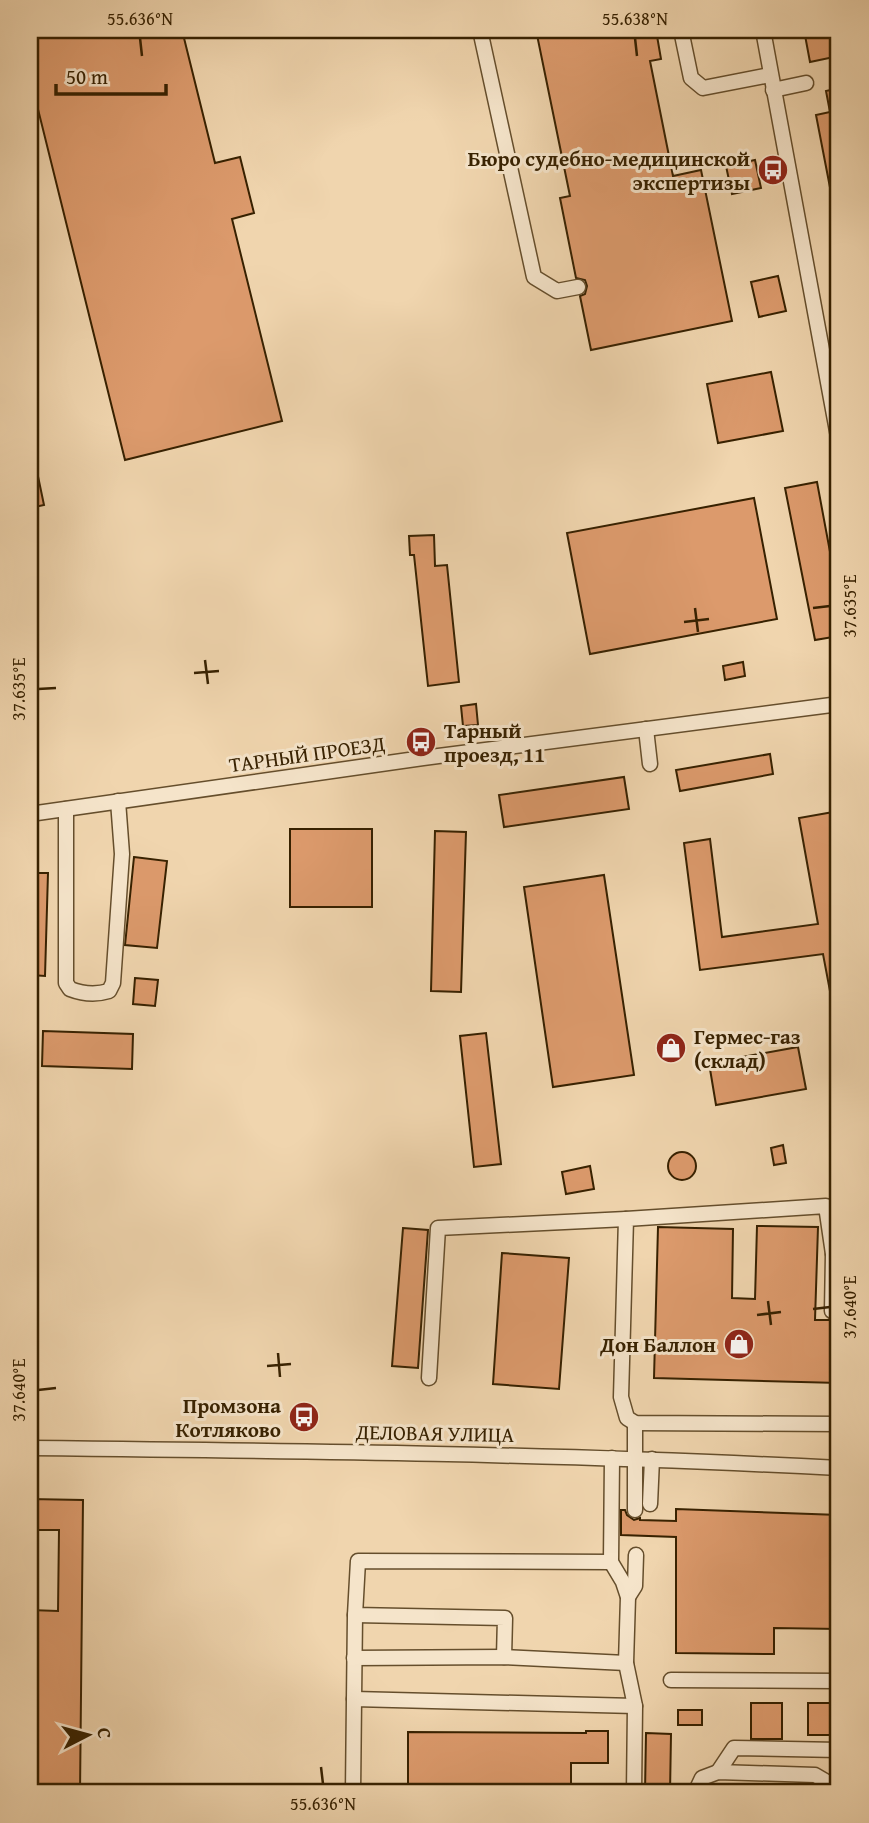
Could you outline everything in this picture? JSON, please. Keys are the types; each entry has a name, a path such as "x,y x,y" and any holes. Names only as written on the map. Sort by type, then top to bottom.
{"street":[{"path":"480,30 534,277 557,291 578,287"},
{"path":"681,30 691,78 703,88 772,82 806,83"},
{"path":"762,30 839,442"},
{"name":"ТАРНЫЙ ПРОЕЗД","path":"30,814 839,704"},
{"path":"646,729 650,764"},
{"path":"66,808 66,982 69,989 100,994 109,991 113,983 122,855 118,801"},
{"path":"429,1378 438,1228 826,1206 836,1254 832,1311"},
{"path":"626,1219 621,1397 627,1418 635,1423 839,1424"},
{"path":"635,1423 635,1510"},
{"name":"ДЕЛОВАЯ УЛИЦА","path":"30,1448 636,1458 839,1468"},
{"path":"612,1458 611,1562 628,1597 626,1663 635,1706 634,1793"},
{"path":"650,1504 652,1459"},
{"path":"628,1597 635,1586 636,1555"},
{"path":"353,1793 358,1561 611,1562"},
{"path":"355,1615 505,1618 504,1657"},
{"path":"354,1658 504,1657 626,1663"},
{"path":"671,1680 839,1681"},
{"path":"354,1699 635,1706"},
{"path":"718,1772 734,1748 839,1750"},
{"path":"695,1793 702,1778 718,1772 815,1775 827,1782 833,1793"}],"building":[{"path":"30,30 182,30 215,163 240,157 254,213 232,219 282,421 125,460 30,77"},
{"path":"536,30 656,30 661,59 650,61 673,176 701,170 732,321 591,350 580,296 585,294 587,286 585,280 576,278 560,198 570,196"},
{"path":"804,30 829,30 834,57 810,62"},
{"path":"839,88 839,203 833,203 816,115 830,112 826,91"},
{"path":"755,160 761,188 732,194 726,166"},
{"path":"778,276 786,311 759,317 751,282"},
{"path":"771,372 783,431 718,443 707,384"},
{"path":"35,462 44,505 30,508 30,463"},
{"path":"817,482 839,600 839,636 815,640 785,488"},
{"path":"754,498 777,619 590,654 567,533"},
{"path":"434,535 435,566 447,565 459,682 428,686 414,555 410,555 409,536"},
{"path":"743,662 745,676 725,680 723,666"},
{"path":"476,704 478,725 463,726 461,706"},
{"path":"770,754 773,774 680,791 676,770"},
{"path":"624,777 629,809 504,827 499,795"},
{"path":"839,811 839,1007 833,1007 823,954 700,970 684,843 710,839 722,937 818,924 799,818"},
{"path":"290,829 372,829 372,907 290,907"},
{"path":"435,831 466,832 461,992 431,991"},
{"path":"134,857 167,861 157,948 125,945"},
{"path":"30,873 48,873 45,976 31,975"},
{"path":"604,875 634,1075 553,1087 524,887"},
{"path":"135,978 158,980 155,1006 133,1004"},
{"path":"43,1031 133,1034 132,1069 42,1066"},
{"path":"486,1033 501,1164 474,1167 460,1036"},
{"path":"798,1047 806,1089 716,1105 709,1063"},
{"path":"783,1145 786,1163 774,1165 771,1148"},
{"path":"682,1152 692,1156 696,1166 692,1176 682,1180 672,1176 668,1166 672,1156"},
{"path":"590,1166 594,1189 566,1194 562,1172"},
{"path":"757,1226 818,1227 815,1320 839,1320 839,1383 654,1378 658,1227 733,1229 732,1298 755,1299"},
{"path":"403,1228 428,1230 418,1368 392,1366"},
{"path":"502,1253 569,1258 559,1389 493,1384"},
{"path":"30,1499 83,1500 80,1793 30,1793 30,1610 58,1611 59,1530 30,1530"},
{"path":"676,1509 839,1515 839,1629 774,1628 774,1654 676,1653 676,1537 621,1535 621,1510 625,1510 634,1520 640,1518 676,1521"},
{"path":"751,1703 782,1703 782,1739 751,1739"},
{"path":"808,1703 839,1703 839,1735 808,1735"},
{"path":"678,1710 702,1710 702,1725 678,1725"},
{"path":"608,1731 608,1763 571,1763 571,1793 408,1793 408,1732"},
{"path":"646,1733 671,1734 670,1793 645,1793"}],"place":[{"name":"Бюро судебно-медицинской экспертизы","path":"773,170"},
{"name":"Тарный проезд, 11","path":"421,742"},
{"name":"Гермес-газ (склад)","path":"671,1048"},
{"name":"Дон Баллон","path":"739,1344"},
{"name":"Промзона Котляково","path":"304,1417"}]}
